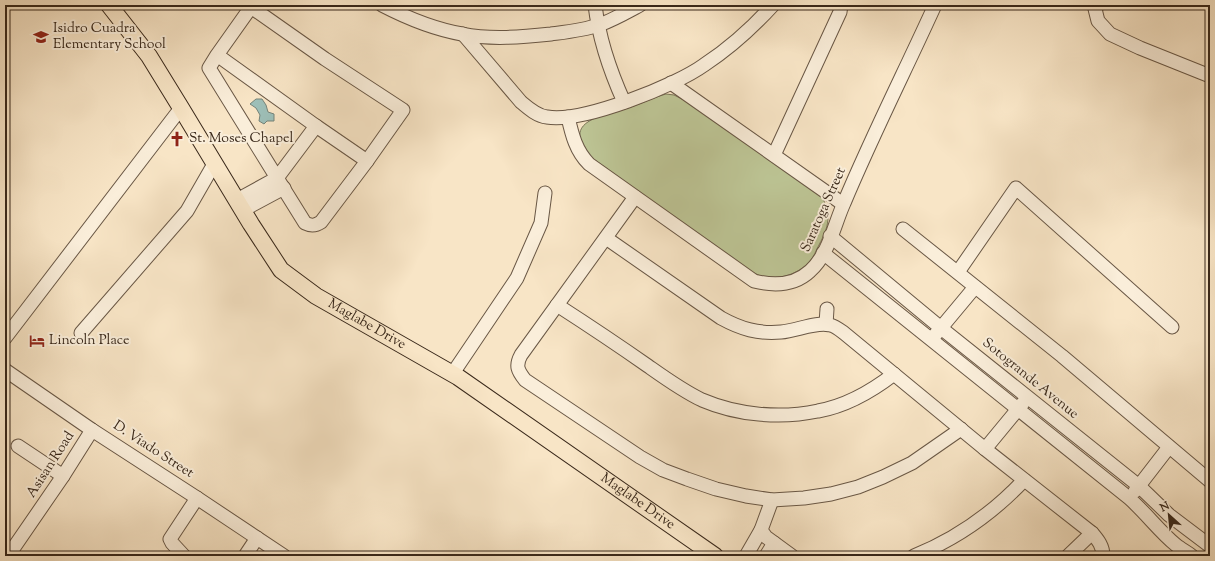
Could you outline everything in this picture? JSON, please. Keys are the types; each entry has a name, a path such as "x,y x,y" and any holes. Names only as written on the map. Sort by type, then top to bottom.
{"main road":[{"name":"Maglabe Drive","path":"109,5 148,56 281,270 316,296 453,374 715,556"}],"street":[{"path":"382,5 404,16 433,26 463,34 493,37 532,36 566,32 598,25 640,5"},
{"path":"595,5 605,54 624,102"},
{"path":"463,34 521,102 532,111 545,117 568,117 585,114 624,102 671,83 703,66 736,41 773,5"},
{"path":"774,155 840,12 841,5"},
{"name":"Saratoga Street","path":"568,117 576,148 589,164 754,281 780,285 795,281 809,272 818,263 935,5"},
{"path":"1095,6 1098,21 1110,34 1140,48 1209,74"},
{"path":"252,7 325,59 403,110 368,161 321,222 310,226 305,223 280,183 209,68 217,55 252,7"},
{"path":"217,55 316,126 368,161"},
{"path":"671,83 844,204"},
{"path":"5,338 181,108"},
{"path":"240,205 280,183 316,126"},
{"path":"81,333 187,211 214,164"},
{"path":"958,272 1016,188 1172,327"},
{"path":"453,374 517,278 541,223 545,193"},
{"path":"635,197 521,355 518,361 518,368 526,380 640,457 663,470 686,480 716,489 772,500 804,498 831,494 858,487 912,463 961,429"},
{"path":"903,229 1062,356 1210,481"},
{"name":"Sotogrande Avenue","path":"830,236 941,328 1139,486 1178,522 1205,542"},
{"path":"606,238 721,318 737,326 753,331 781,332 794,331 819,324 832,325 844,333 985,449 1092,533 1099,541 1103,549 1103,556"},
{"path":"823,253 1130,498 1177,546 1190,555 1205,542"},
{"path":"932,340 975,286"},
{"path":"557,305 678,386 701,399 724,408 754,414 774,415 818,411 846,402 870,390 894,374"},
{"path":"826,324 827,308"},
{"name":"D. Viado Street","path":"5,370 92,430 284,556"},
{"path":"985,449 1028,397"},
{"name":"Asisan Road","path":"8,556 63,476 92,430"},
{"path":"18,446 63,476"},
{"path":"1130,498 1169,447"},
{"path":"914,556 927,551 959,534 986,516 1007,498 1024,480"},
{"path":"184,556 170,539 197,498"},
{"path":"746,556 761,530 772,500"},
{"path":"1167,536 1178,522"},
{"path":"761,530 774,543 792,556"},
{"path":"1068,556 1092,533"},
{"path":"245,556 258,538"},
{"path":"766,556 774,543"}],"green space":[{"path":"666,94 674,95 684,100 821,195 827,209 827,226 814,255 800,270 788,275 774,278 761,276 750,271 592,158 583,145 580,135 582,127 589,121 598,117"}],"water":[{"path":"256,99 262,99 268,112 274,114 274,121 267,121 264,124 259,121 260,115 256,108 250,104"}],"place":[{"name":"Isidro Cuadra Elementary School","path":"41,37"},
{"name":"St. Moses Chapel","path":"177,139"},
{"name":"Lincoln Place","path":"37,341"}]}
